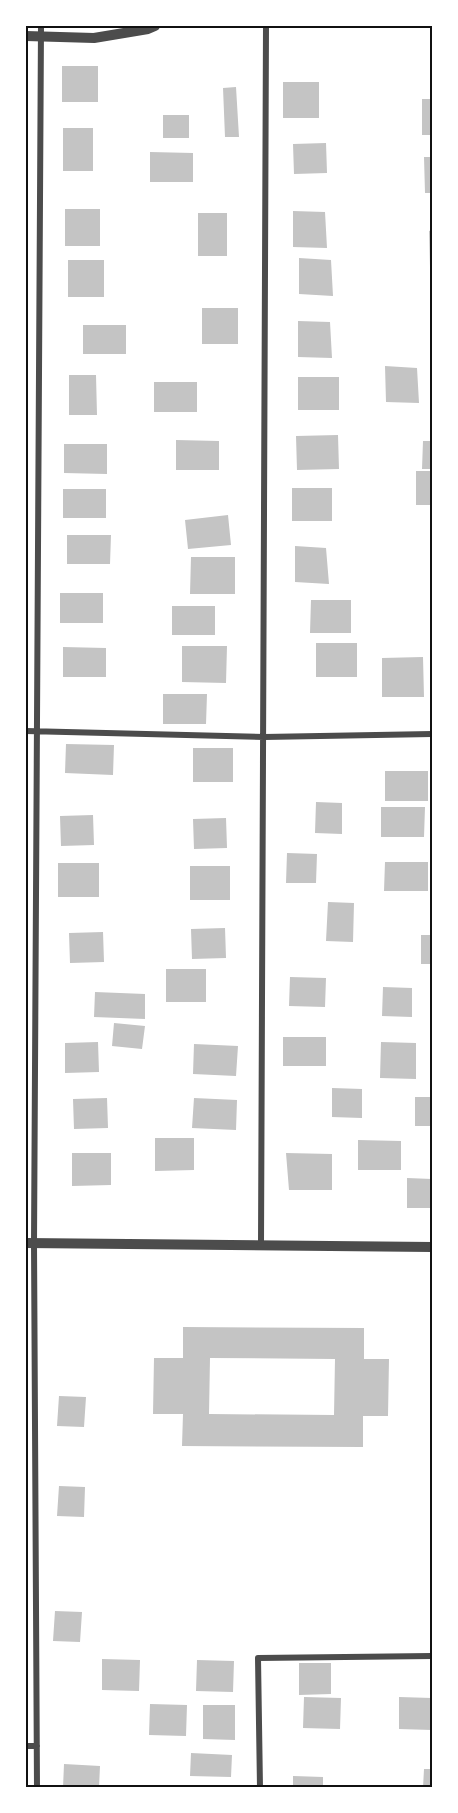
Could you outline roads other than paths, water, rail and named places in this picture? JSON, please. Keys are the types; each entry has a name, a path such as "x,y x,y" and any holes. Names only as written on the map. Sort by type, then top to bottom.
{"street":[{"path":"26,36 41,31 94,38 155,26"},
{"path":"261,1244 266,26"},
{"path":"37,1788 30,1243 41,31"},
{"path":"26,731 264,737 432,734"},
{"path":"30,1243 261,1244 432,1248"},
{"path":"260,1788 258,1658 432,1656"},
{"path":"26,1746 37,1746"}]}
